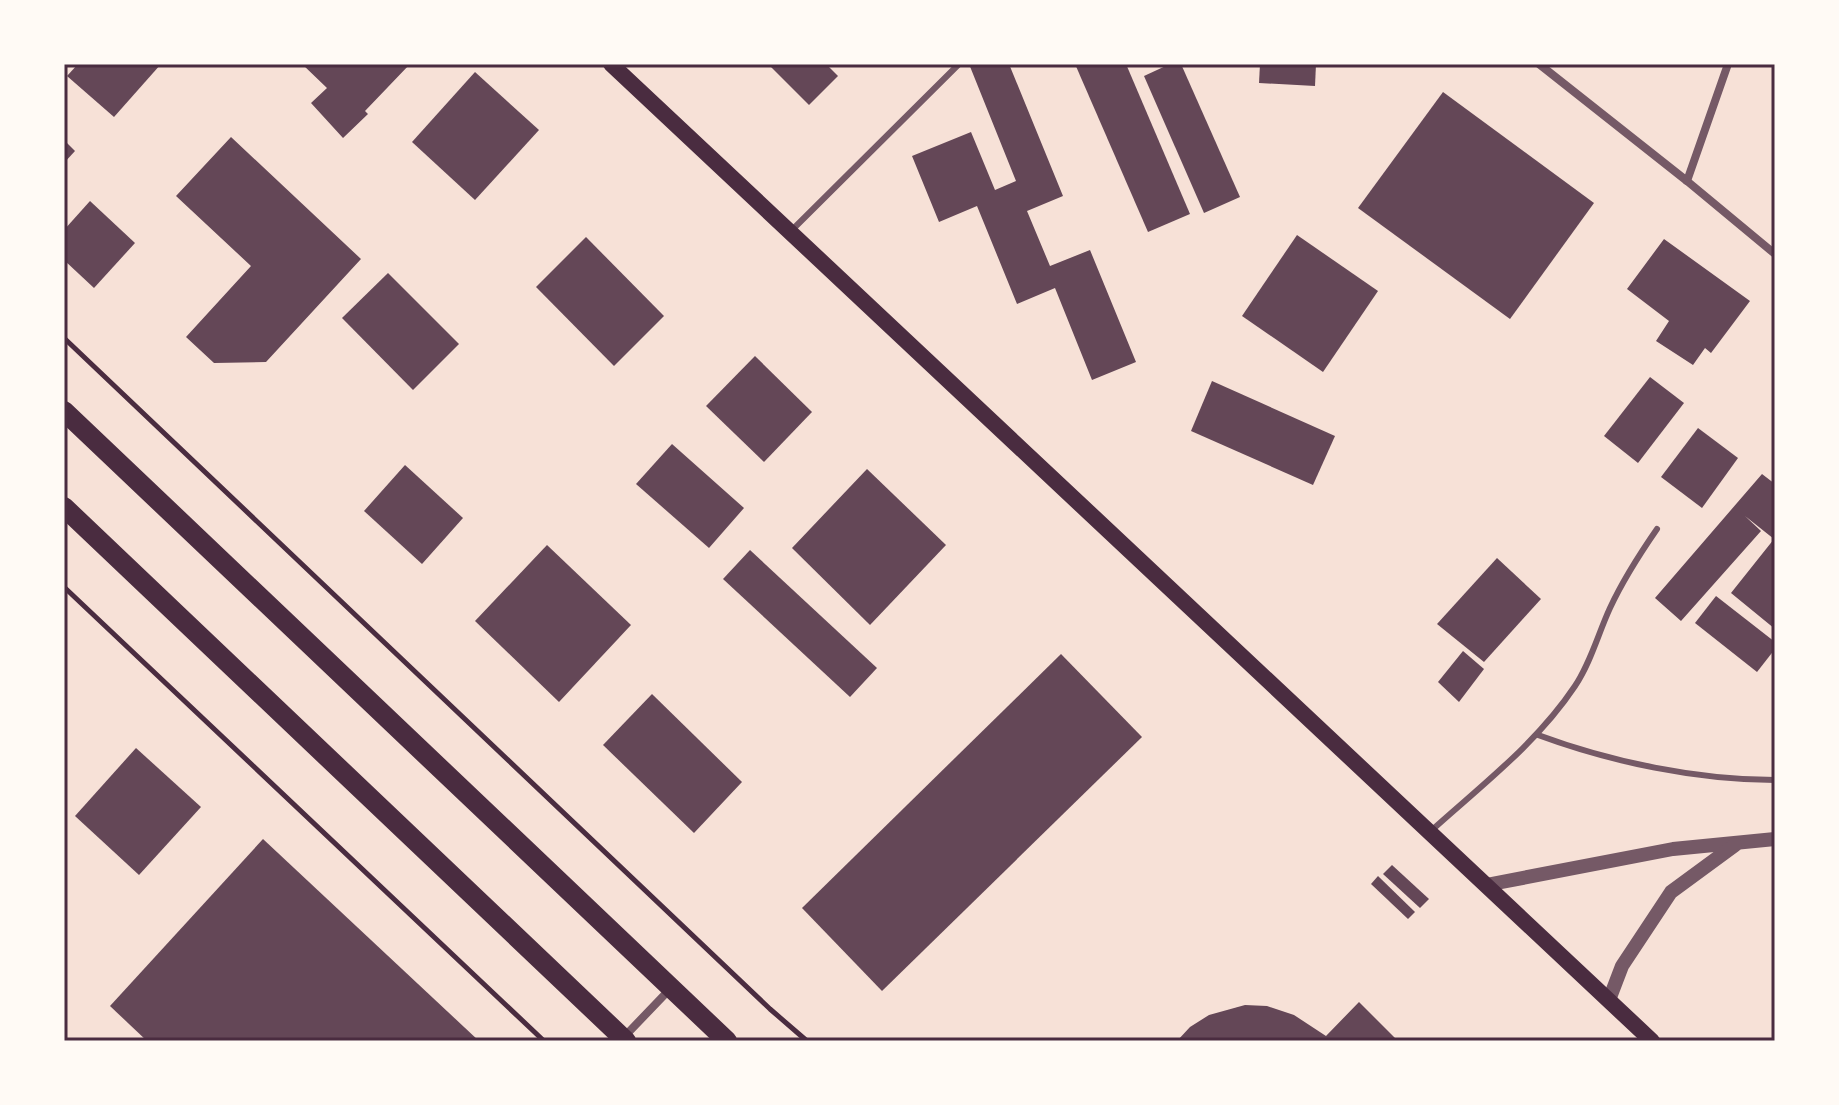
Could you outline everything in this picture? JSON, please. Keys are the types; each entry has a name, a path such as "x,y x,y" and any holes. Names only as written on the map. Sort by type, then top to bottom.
{"main road":[{"path":"611,64 1647,1039"},
{"path":"64,411 727,1041"},
{"path":"64,507 623,1040"}],"street":[{"path":"1539,64 1775,254"},
{"path":"1687,181 1728,64"},
{"path":"1486,885 1673,849 1775,839"},
{"path":"1609,1000 1622,966 1671,892 1735,845"},
{"path":"623,1040 671,988"}],"lane":[{"path":"790,232 959,64"},
{"path":"1430,832 1538,735 1575,686 1593,653 1626,574 1657,529"},
{"path":"1538,735 1588,753 1743,780 1775,780"}],"path":[{"path":"64,338 759,999 807,1041"},
{"path":"64,587 544,1041"}],"building":[{"path":"78,64 161,64 114,117 67,76"},
{"path":"302,64 410,64 365,111 368,114 343,138 311,103 327,88"},
{"path":"768,64 826,64 838,76 809,105"},
{"path":"969,64 1009,64 1063,196 1027,211 1050,266 1090,250 1136,362 1092,380 1055,288 1017,304 977,206 939,222 912,156 971,132 995,190 1016,181"},
{"path":"1075,64 1126,64 1190,214 1148,232"},
{"path":"1170,64 1181,64 1240,197 1204,213 1144,76"},
{"path":"1260,64 1316,64 1315,86 1259,83"},
{"path":"475,72 539,130 475,200 412,142"},
{"path":"1443,92 1594,203 1510,319 1358,208"},
{"path":"231,137 361,259 266,362 214,363 186,337 251,266 176,196"},
{"path":"64,140 75,151 64,163"},
{"path":"90,201 135,243 94,288 64,260 64,230"},
{"path":"1297,235 1378,291 1323,372 1242,316"},
{"path":"586,237 664,316 614,366 536,287"},
{"path":"1664,239 1750,301 1711,353 1705,348 1693,365 1656,341 1669,321 1627,289"},
{"path":"388,273 459,344 413,390 342,318"},
{"path":"755,356 812,412 764,462 706,406"},
{"path":"1650,377 1684,403 1638,463 1604,436"},
{"path":"1212,381 1335,436 1313,485 1191,431"},
{"path":"1698,428 1738,458 1702,508 1661,477"},
{"path":"672,444 744,508 709,548 636,484"},
{"path":"405,465 463,518 422,564 364,511"},
{"path":"867,469 946,545 870,625 792,548"},
{"path":"1762,474 1775,484 1775,629 1731,593 1774,539 1745,516 1761,531 1681,621 1655,598"},
{"path":"547,545 631,625 559,702 475,621"},
{"path":"750,550 877,668 850,697 723,579"},
{"path":"1497,558 1541,599 1484,662 1437,624"},
{"path":"1716,596 1775,642 1775,649 1757,672 1695,623"},
{"path":"1463,651 1484,669 1459,702 1438,682"},
{"path":"1061,654 1142,737 882,991 802,908"},
{"path":"652,694 742,782 694,833 603,745"},
{"path":"136,748 201,807 139,875 75,816"},
{"path":"263,839 479,1041 147,1041 110,1006"},
{"path":"1392,865 1429,899 1420,908 1383,874"},
{"path":"1378,876 1415,912 1408,919 1371,884"},
{"path":"1359,1002 1398,1041 1177,1041 1190,1027 1209,1015 1245,1005 1267,1006 1294,1015 1326,1036"}]}
